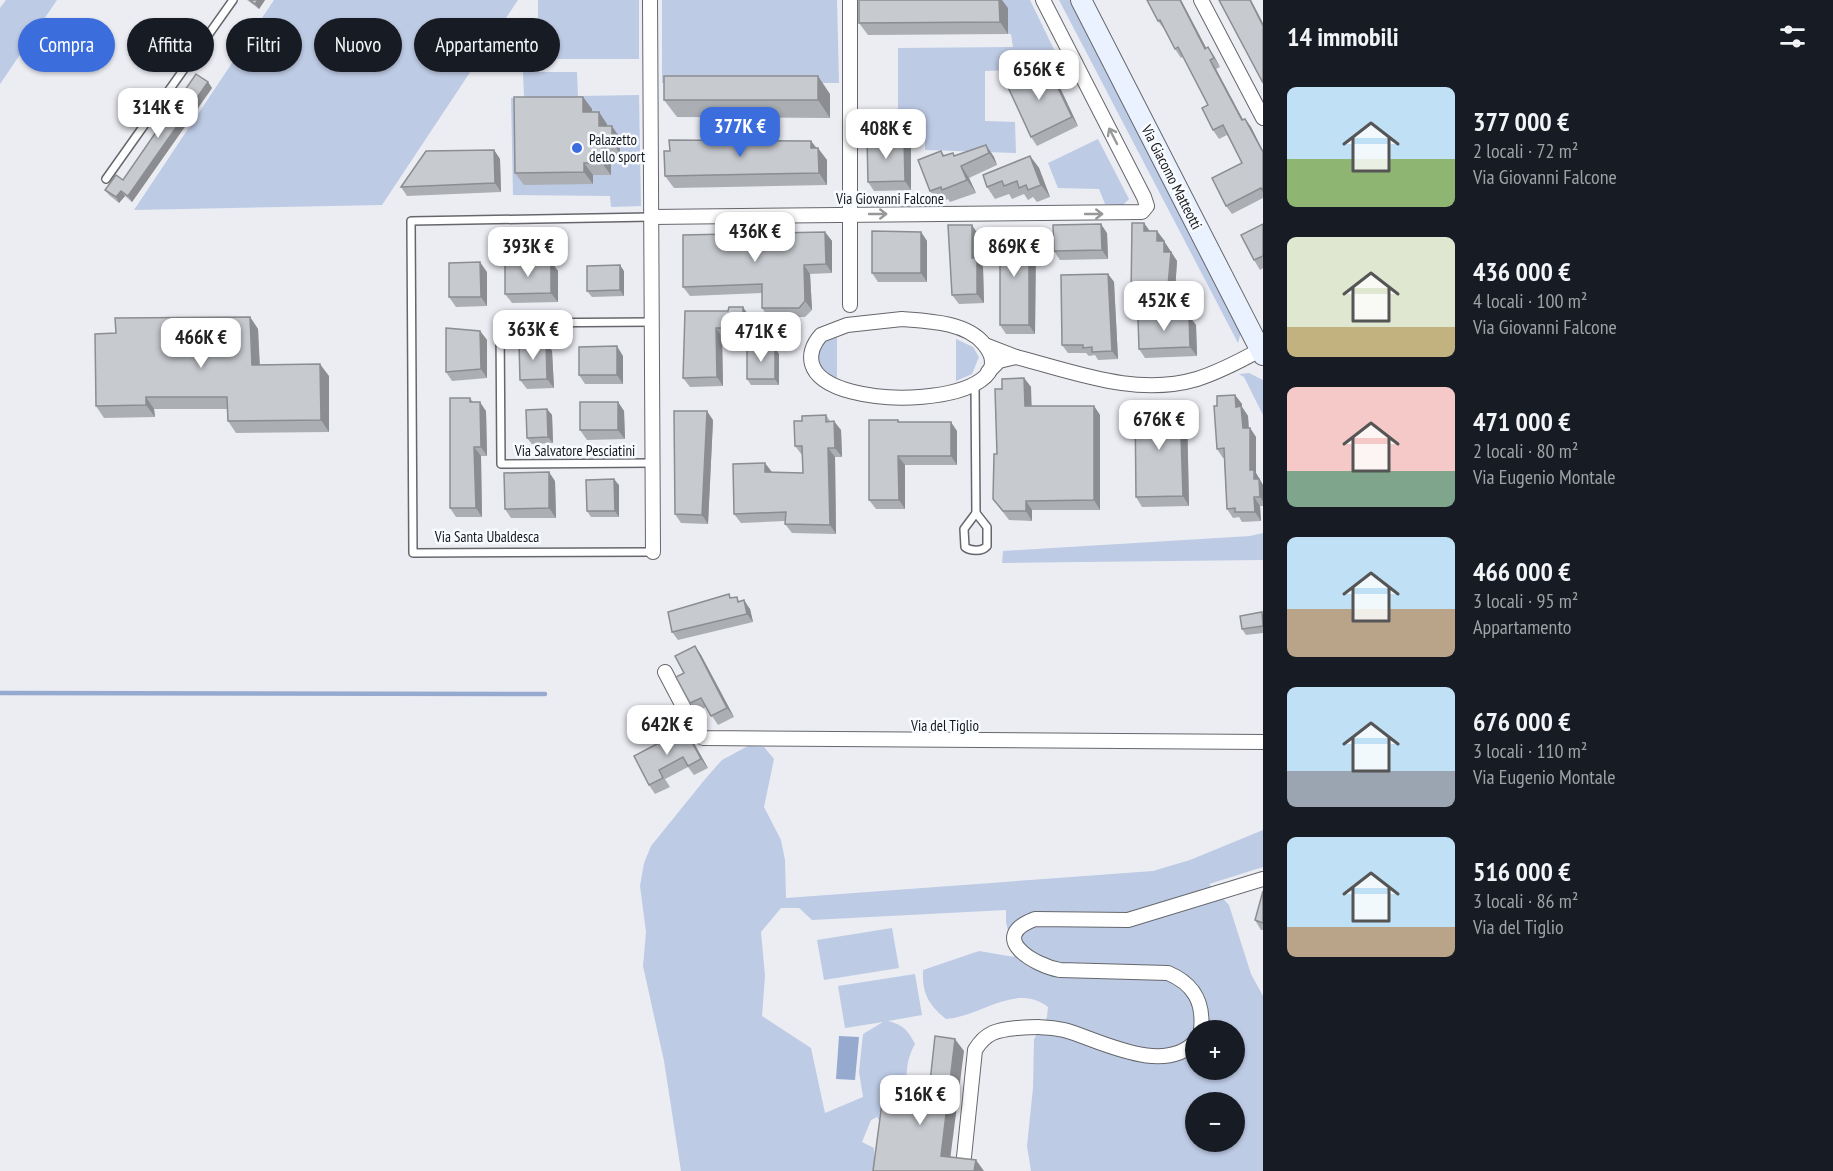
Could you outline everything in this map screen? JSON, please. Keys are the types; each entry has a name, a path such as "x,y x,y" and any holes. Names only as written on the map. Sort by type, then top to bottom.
{"main road":[{"name":"Via Giacomo Matteotti","path":"1081,0 1262,353"}],"street":[{"name":"Via Santa Ubaldesca","path":"650,0 653,552"},
{"path":"838,327 846,317 850,305 850,0"},
{"name":"Via Giovanni Falcone","path":"651,217 1141,213 1147,204 1043,0"},
{"path":"1201,0 1263,118"},
{"path":"850,305 861,316 874,321"},
{"path":"1016,357 999,361 975,385 951,394 908,397 857,393 835,387 819,378 811,360 812,352 821,335 838,327 902,319 942,324 978,337 986,345 1016,357 1096,378 1150,385 1196,379 1262,353"},
{"path":"986,345 991,363 987,374"},
{"name":"Via del Tiglio","path":"665,672 694,729 703,738 1263,742"},
{"path":"1201,1020 1200,1002 1192,987 1182,979 1168,973 1060,970 1043,967 1019,951 1015,942 1016,933 1023,923 1035,919 1128,920 1263,879"},
{"path":"964,1157 975,1050 983,1037 992,1031 1049,1027 1066,1030 1109,1048 1146,1055 1179,1052 1185,1048"}],"lane":[{"path":"106,179 233,0"},
{"name":"Via Santa Ubaldesca","path":"651,217 411,221 414,553 653,552"},
{"name":"Via Salvatore Pesciatini","path":"652,322 500,323 501,464 653,463"},
{"path":"975,385 976,513 964,529 965,547 970,550 983,549 987,546 987,527 976,513"}],"shaded area":[{"path":"6,0 57,0 45,18 18,18 18,57 0,84 0,8"},
{"path":"274,0 518,0 506,18 414,18 414,72 470,72 382,205 134,210 226,72 302,72 302,18 262,18"},
{"path":"538,0 639,0 639,59 560,59 560,18 538,18"},
{"path":"662,0 837,0 839,83 662,83"},
{"path":"967,0 1030,0 1063,68 985,71 985,121 1015,122 1016,153 925,150 925,130 898,130 898,48 1013,47 1011,34 1008,34 1008,9"},
{"path":"1059,0 1071,0 1241,332 1238,343"},
{"path":"523,72 577,72 578,96 639,95 641,206 611,207 610,196 513,195 511,98 524,97"},
{"path":"1098,139 1129,199 1123,205 1105,204 1099,189 1058,188 1048,163"},
{"path":"837,337 837,378 823,369 818,354 823,343"},
{"path":"956,339 973,347 979,357 972,374 956,381"},
{"path":"1249,373 1263,380 1263,415 1244,377 1239,374"},
{"path":"1263,533 1263,560 1002,563 1003,551 1250,536"},
{"path":"748,746 764,747 774,759 764,807 781,840 785,860 786,898 1153,871 1190,860 1263,830 1263,867 1209,884 1229,905 1251,974 1263,996 1263,1171 1031,1171 1027,1146 1033,1088 1034,1039 1047,1017 1048,1007 1036,1000 1010,999 972,1013 946,1019 927,998 924,985 923,970 979,951 1014,957 1006,922 1006,910 812,920 799,908 781,908 761,932 765,976 762,1016 811,1048 825,1113 863,1097 859,1072 863,1034 883,1022 845,1028 838,986 915,974 922,1015 888,1021 904,1029 915,1044 908,1062 904,1102 900,1112 883,1126 877,1117 871,1120 862,1142 874,1148 875,1171 681,1171 664,1061 643,966 646,932 640,886 644,863 651,846 722,760"},
{"path":"892,928 899,968 824,980 817,940"},
{"path":"839,1036 859,1037 855,1080 836,1079"}],"building":[{"path":"859,0 999,0 1000,22 859,23"},
{"path":"1147,0 1180,0 1205,49 1208,47 1214,58 1210,60 1242,120 1245,119 1263,152 1263,191 1261,188 1226,206 1212,178 1242,163 1223,125 1213,130 1202,108 1208,105 1178,47 1175,49"},
{"path":"1219,0 1250,0 1263,26 1263,83"},
{"path":"1047,65 1072,117 1031,137 1007,85"},
{"path":"196,74 208,82 128,196 121,191 116,197 105,190 116,175 123,180"},
{"path":"664,76 818,76 818,100 664,100"},
{"path":"514,97 583,97 583,112 599,112 599,126 612,126 612,141 602,142 602,163 584,163 584,172 515,173"},
{"path":"867,138 904,138 905,181 868,182"},
{"path":"669,140 811,141 811,148 818,148 819,173 665,176 664,151 670,151"},
{"path":"986,145 989,153 961,166 967,180 942,190 941,187 930,191 918,160 941,151 943,156 953,153 954,156"},
{"path":"494,150 495,183 401,187 426,151"},
{"path":"1030,156 1041,185 1028,190 1026,185 1019,188 1017,181 1004,186 1002,181 987,187 983,175"},
{"path":"1132,223 1144,223 1144,231 1157,231 1157,241 1164,241 1164,252 1171,252 1167,297 1131,296"},
{"path":"1101,224 1102,250 1054,251 1053,225"},
{"path":"1263,224 1263,256 1254,260 1241,235"},
{"path":"948,225 972,225 972,258 977,258 977,294 952,295"},
{"path":"1000,230 1029,230 1029,325 1000,325"},
{"path":"872,231 921,232 921,273 872,273"},
{"path":"825,232 826,264 804,265 805,301 799,308 762,308 762,284 683,287 683,235"},
{"path":"480,262 481,297 449,297 449,263"},
{"path":"505,262 551,262 551,293 505,294"},
{"path":"620,265 620,290 587,291 587,266"},
{"path":"1108,274 1112,351 1092,352 1092,347 1062,345 1061,275"},
{"path":"729,307 743,307 743,328 716,328 717,377 683,378 685,311 728,311"},
{"path":"1189,316 1190,347 1139,349 1138,318"},
{"path":"250,317 252,365 320,364 321,420 228,421 227,397 146,397 146,405 96,406 95,334 116,333 115,318"},
{"path":"446,328 480,331 481,369 446,372"},
{"path":"546,342 547,379 520,380 519,343"},
{"path":"617,346 617,375 579,375 579,347"},
{"path":"747,348 775,348 775,379 747,379"},
{"path":"1024,378 1025,406 1094,406 1094,500 1026,501 1026,511 1003,511 993,499 994,454 997,454 995,389 1002,389 1002,379"},
{"path":"1235,395 1236,407 1241,406 1243,428 1250,428 1250,470 1254,470 1254,479 1259,479 1260,497 1254,497 1255,512 1235,512 1235,508 1227,509 1224,448 1217,449 1214,406 1217,406 1217,396"},
{"path":"450,398 470,398 470,402 480,402 481,447 474,447 476,508 450,508"},
{"path":"580,402 618,402 618,430 580,430"},
{"path":"1180,404 1183,496 1136,497 1135,405"},
{"path":"547,409 548,437 527,438 526,410"},
{"path":"674,411 707,411 702,515 675,514"},
{"path":"826,415 826,422 834,421 835,448 828,448 830,525 785,524 786,512 734,514 733,464 765,463 765,472 803,473 802,446 795,446 794,421 802,421 802,416"},
{"path":"869,420 951,422 951,456 898,456 899,500 869,500"},
{"path":"549,472 549,508 505,509 504,473"},
{"path":"614,479 615,511 587,511 586,480"},
{"path":"729,594 730,598 737,597 738,602 744,600 747,614 672,632 668,612"},
{"path":"1262,612 1263,626 1242,629 1240,616"},
{"path":"695,646 727,708 711,716 701,698 690,703 676,677 684,673 675,656"},
{"path":"685,729 701,759 688,766 683,757 659,770 663,778 649,785 634,756"},
{"path":"1263,891 1263,923 1255,920"},
{"path":"935,1036 955,1039 941,1156 976,1160 974,1171 873,1171 882,1103 927,1110"}],"waterway":[{"path":"0,693 545,694"}],"place":[{"name":"Palazetto dello sport","path":"577,148"}]}
